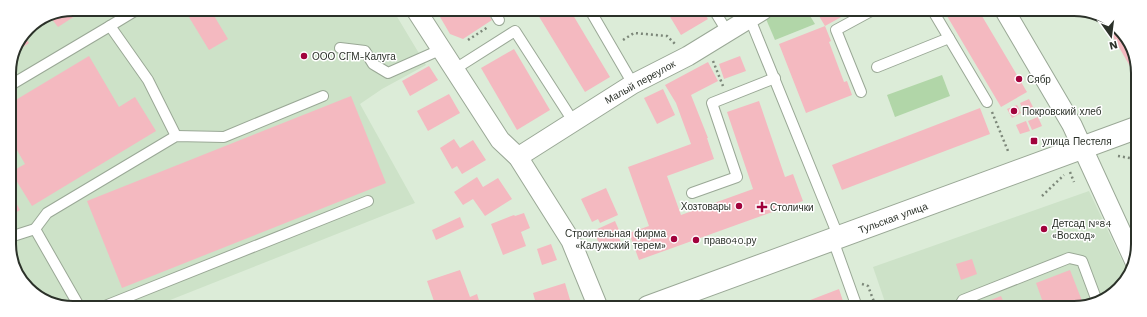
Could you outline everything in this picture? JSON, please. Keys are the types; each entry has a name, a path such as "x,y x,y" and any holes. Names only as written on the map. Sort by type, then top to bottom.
{"main road":[{"name":"Тульская улица","path":"665,301 1131,130"}],"street":[{"path":"420,16 500,140 518,157 571,241 596,301"},
{"name":"Малый переулок","path":"518,157 633,84 688,56 755,16"},
{"path":"1008,16 1072,125 1130,252"}],"lane":[{"path":"16,82 126,16"},
{"path":"497,16 499,20"},
{"path":"593,16 633,84"},
{"path":"718,16 728,33"},
{"path":"757,16 775,78 836,239 855,301"},
{"path":"861,16 836,30 861,92"},
{"path":"936,16 987,102"},
{"path":"110,26 148,80 176,136"},
{"path":"455,69 515,31 573,121"},
{"path":"877,68 949,38"},
{"path":"340,48 365,50 373,64 388,73 442,49"},
{"path":"692,193 737,177 712,103 775,78"},
{"path":"16,235 35,229 47,212 176,136 224,136 323,96"},
{"path":"118,301 368,201"},
{"path":"35,229 76,301"},
{"path":"962,301 1069,258 1082,261 1096,297"}],"path":[{"path":"468,40 499,20"},
{"path":"619,60 621,41 634,33 667,36 688,56"},
{"path":"705,46 716,66 728,97"},
{"path":"987,102 1008,150"},
{"path":"1116,156 1131,158"},
{"path":"1042,196 1070,170 1074,182"}],"shaded area":[{"path":"397,16 426,65 382,89 360,104 415,203 168,301 73,301 55,298 38,289 28,279 22,269 17,255 16,69 20,51 26,41 41,26 51,20 62,17"},
{"name":"Детсад №84 «Восход»","path":"1089,191 1126,268 1112,287 1096,297 1078,301 885,301 873,267"}],"green space":[{"path":"771,16 810,16 815,24 775,40 766,19"},
{"path":"942,75 950,96 895,117 887,95"}],"building":[{"path":"75,16 58,27 52,20"},
{"path":"188,16 214,16 228,39 209,50"},
{"path":"440,16 489,16 492,20 463,39 450,34"},
{"path":"539,16 574,16 610,77 585,92"},
{"path":"670,16 706,16 708,19 681,35"},
{"path":"819,16 843,16 825,26"},
{"path":"947,16 982,16 1027,92 1001,107"},
{"path":"825,26 831,41 829,42 844,82 847,81 852,95 806,113 779,44"},
{"path":"1107,27 1119,38 1125,48 1130,67"},
{"path":"27,40 29,43 22,47"},
{"path":"514,49 550,110 517,130 481,68"},
{"path":"89,56 119,107 135,97 156,131 32,206 16,180 16,169 25,164 16,148 16,100"},
{"path":"740,56 746,71 724,79 719,64"},
{"path":"708,62 718,81 691,95 708,138 714,159 667,176 681,215 753,189 727,112 759,101 785,177 793,174 803,201 639,260 629,233 649,226 628,167 691,144 676,103 665,85"},
{"path":"429,66 438,80 410,96 402,81"},
{"path":"663,89 675,115 657,124 644,98"},
{"path":"449,94 460,113 428,131 417,111"},
{"path":"351,96 386,183 122,288 87,201"},
{"path":"1029,99 1033,107 1024,112 1020,103"},
{"name":"Покровский хлеб","path":"1017,105 1021,113 1012,118 1007,109"},
{"path":"980,108 990,134 842,190 832,165"},
{"path":"1038,117 1042,126 1032,130 1028,121"},
{"path":"1026,121 1030,131 1020,134 1016,125"},
{"path":"454,139 460,148 473,140 486,160 462,174 457,166 452,169 440,148"},
{"path":"477,177 483,187 498,178 512,199 485,216 473,199 463,205 454,192"},
{"path":"606,188 618,215 600,223 598,219 592,222 581,199"},
{"path":"16,203 20,210 16,212"},
{"path":"524,213 530,228 521,232 526,246 503,255 491,224 514,215"},
{"path":"460,217 464,227 436,240 432,230"},
{"path":"615,221 622,237 619,238 621,242 608,248 607,244 601,247 593,231"},
{"path":"551,244 557,260 542,265 537,249"},
{"path":"972,259 977,274 961,280 956,264"},
{"path":"460,270 470,297 477,294 479,301 434,301 427,281"},
{"path":"1070,270 1082,300 1042,301 1036,283"},
{"path":"565,283 570,301 535,301 533,293"},
{"path":"839,289 843,301 808,301"},
{"path":"1001,296 1003,301 988,301"}],"place":[{"name":"ООО СГМ-Калуга","path":"304,56"},
{"name":"Сябр","path":"1019,79"},
{"name":"Покровский хлеб","path":"1014,111"},
{"name":"улица Пестеля","path":"1034,141"},
{"name":"Хозтовары","path":"739,206"},
{"name":"Столички","path":"762,207"},
{"name":"Детсад №84 «Восход»","path":"1044,229"},
{"name":"Строительная фирма «Калужский терем»","path":"674,239"},
{"name":"право40.ру","path":"696,240"}]}
